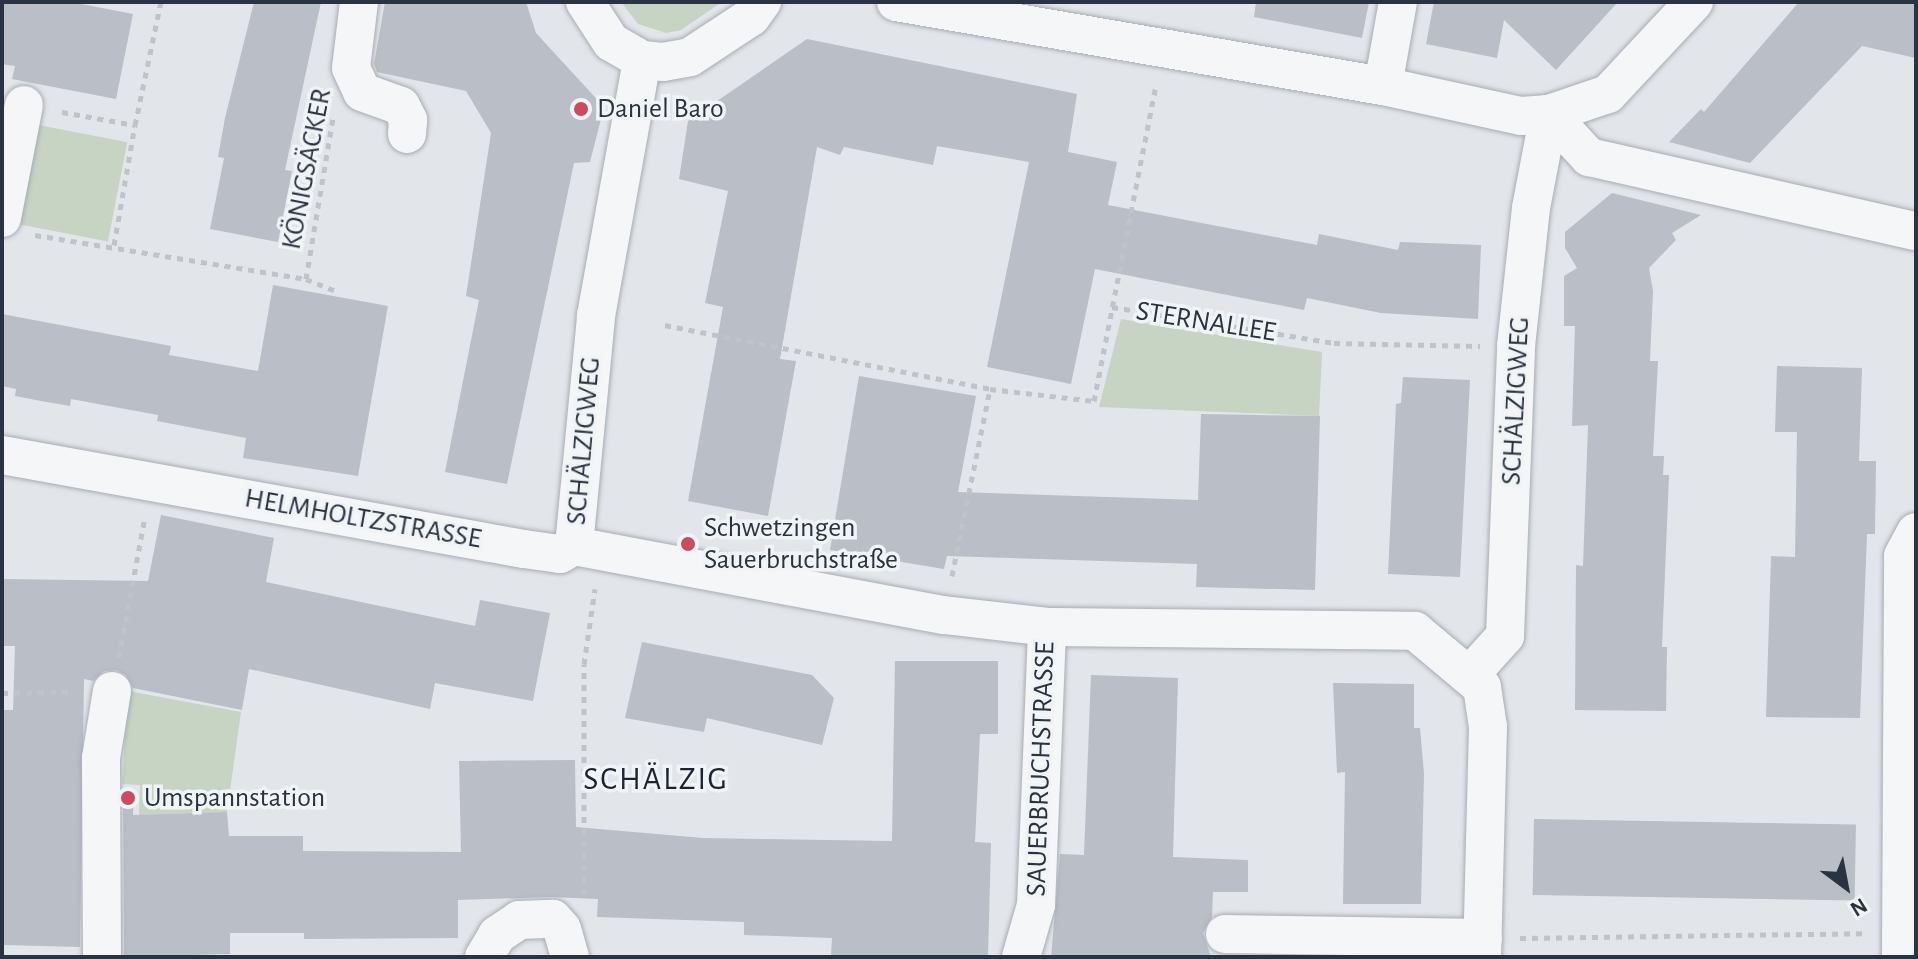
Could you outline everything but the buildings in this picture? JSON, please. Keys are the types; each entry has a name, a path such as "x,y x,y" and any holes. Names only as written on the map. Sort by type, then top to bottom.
{"street":[{"path":"359,2 351,68 362,92 401,106 408,120 407,134"},
{"path":"585,2 611,42 642,60 690,57 751,17 762,2"},
{"path":"896,2 1058,15 1163,47 1383,86 1521,116 1549,114 1608,94 1694,2"},
{"path":"1383,86 1398,2"},
{"name":"SCHÄLZIGWEG","path":"642,60 596,316 587,548 944,615 1047,627 1415,631 1482,687 1488,727 1482,948"},
{"path":"16,226 24,105"},
{"path":"1549,114 1589,157 1916,231"},
{"name":"SCHÄLZIGWEG","path":"1469,676 1505,636 1516,346 1531,208 1549,114"},
{"name":"HELMHOLTZSTRASSE","path":"2,455 524,549 560,554 587,548"},
{"path":"1900,945 1903,556 1916,532"},
{"name":"SAUERBRUCHSTRASSE","path":"1021,957 1036,905 1047,627"},
{"path":"102,957 101,758 112,691"},
{"path":"484,957 497,935 519,920 553,919 566,943"},
{"path":"1225,934 1482,948"}],"path":[{"path":"114,245 161,2"},
{"name":"STERNALLEE","path":"1163,47 1112,307 1334,343 1516,346"},
{"name":"KÖNIGSÄCKER","path":"306,279 338,92 351,68"},
{"path":"24,105 135,125"},
{"path":"16,226 306,279 339,292"},
{"path":"665,325 990,389 1094,401 1112,307"},
{"path":"944,615 990,389"},
{"path":"2,693 112,691 151,480"},
{"path":"566,943 584,920 587,548"},
{"path":"1482,948 1900,945"}],"green space":[{"path":"621,2 722,2 681,30 666,33 638,24"},
{"path":"33,124 127,142 108,241 14,223"},
{"path":"1121,319 1322,352 1319,416 1099,407"},
{"path":"128,691 241,712 227,812 139,815 140,785 122,784"}],"place":[{"name":"Daniel Baro","path":"581,109"},
{"name":"Schwetzingen Sauerbruchstraße","path":"688,544"},
{"name":"Umspannstation","path":"128,798"}],"district":[{"name":"SCHÄLZIG","path":"656,779"}]}
